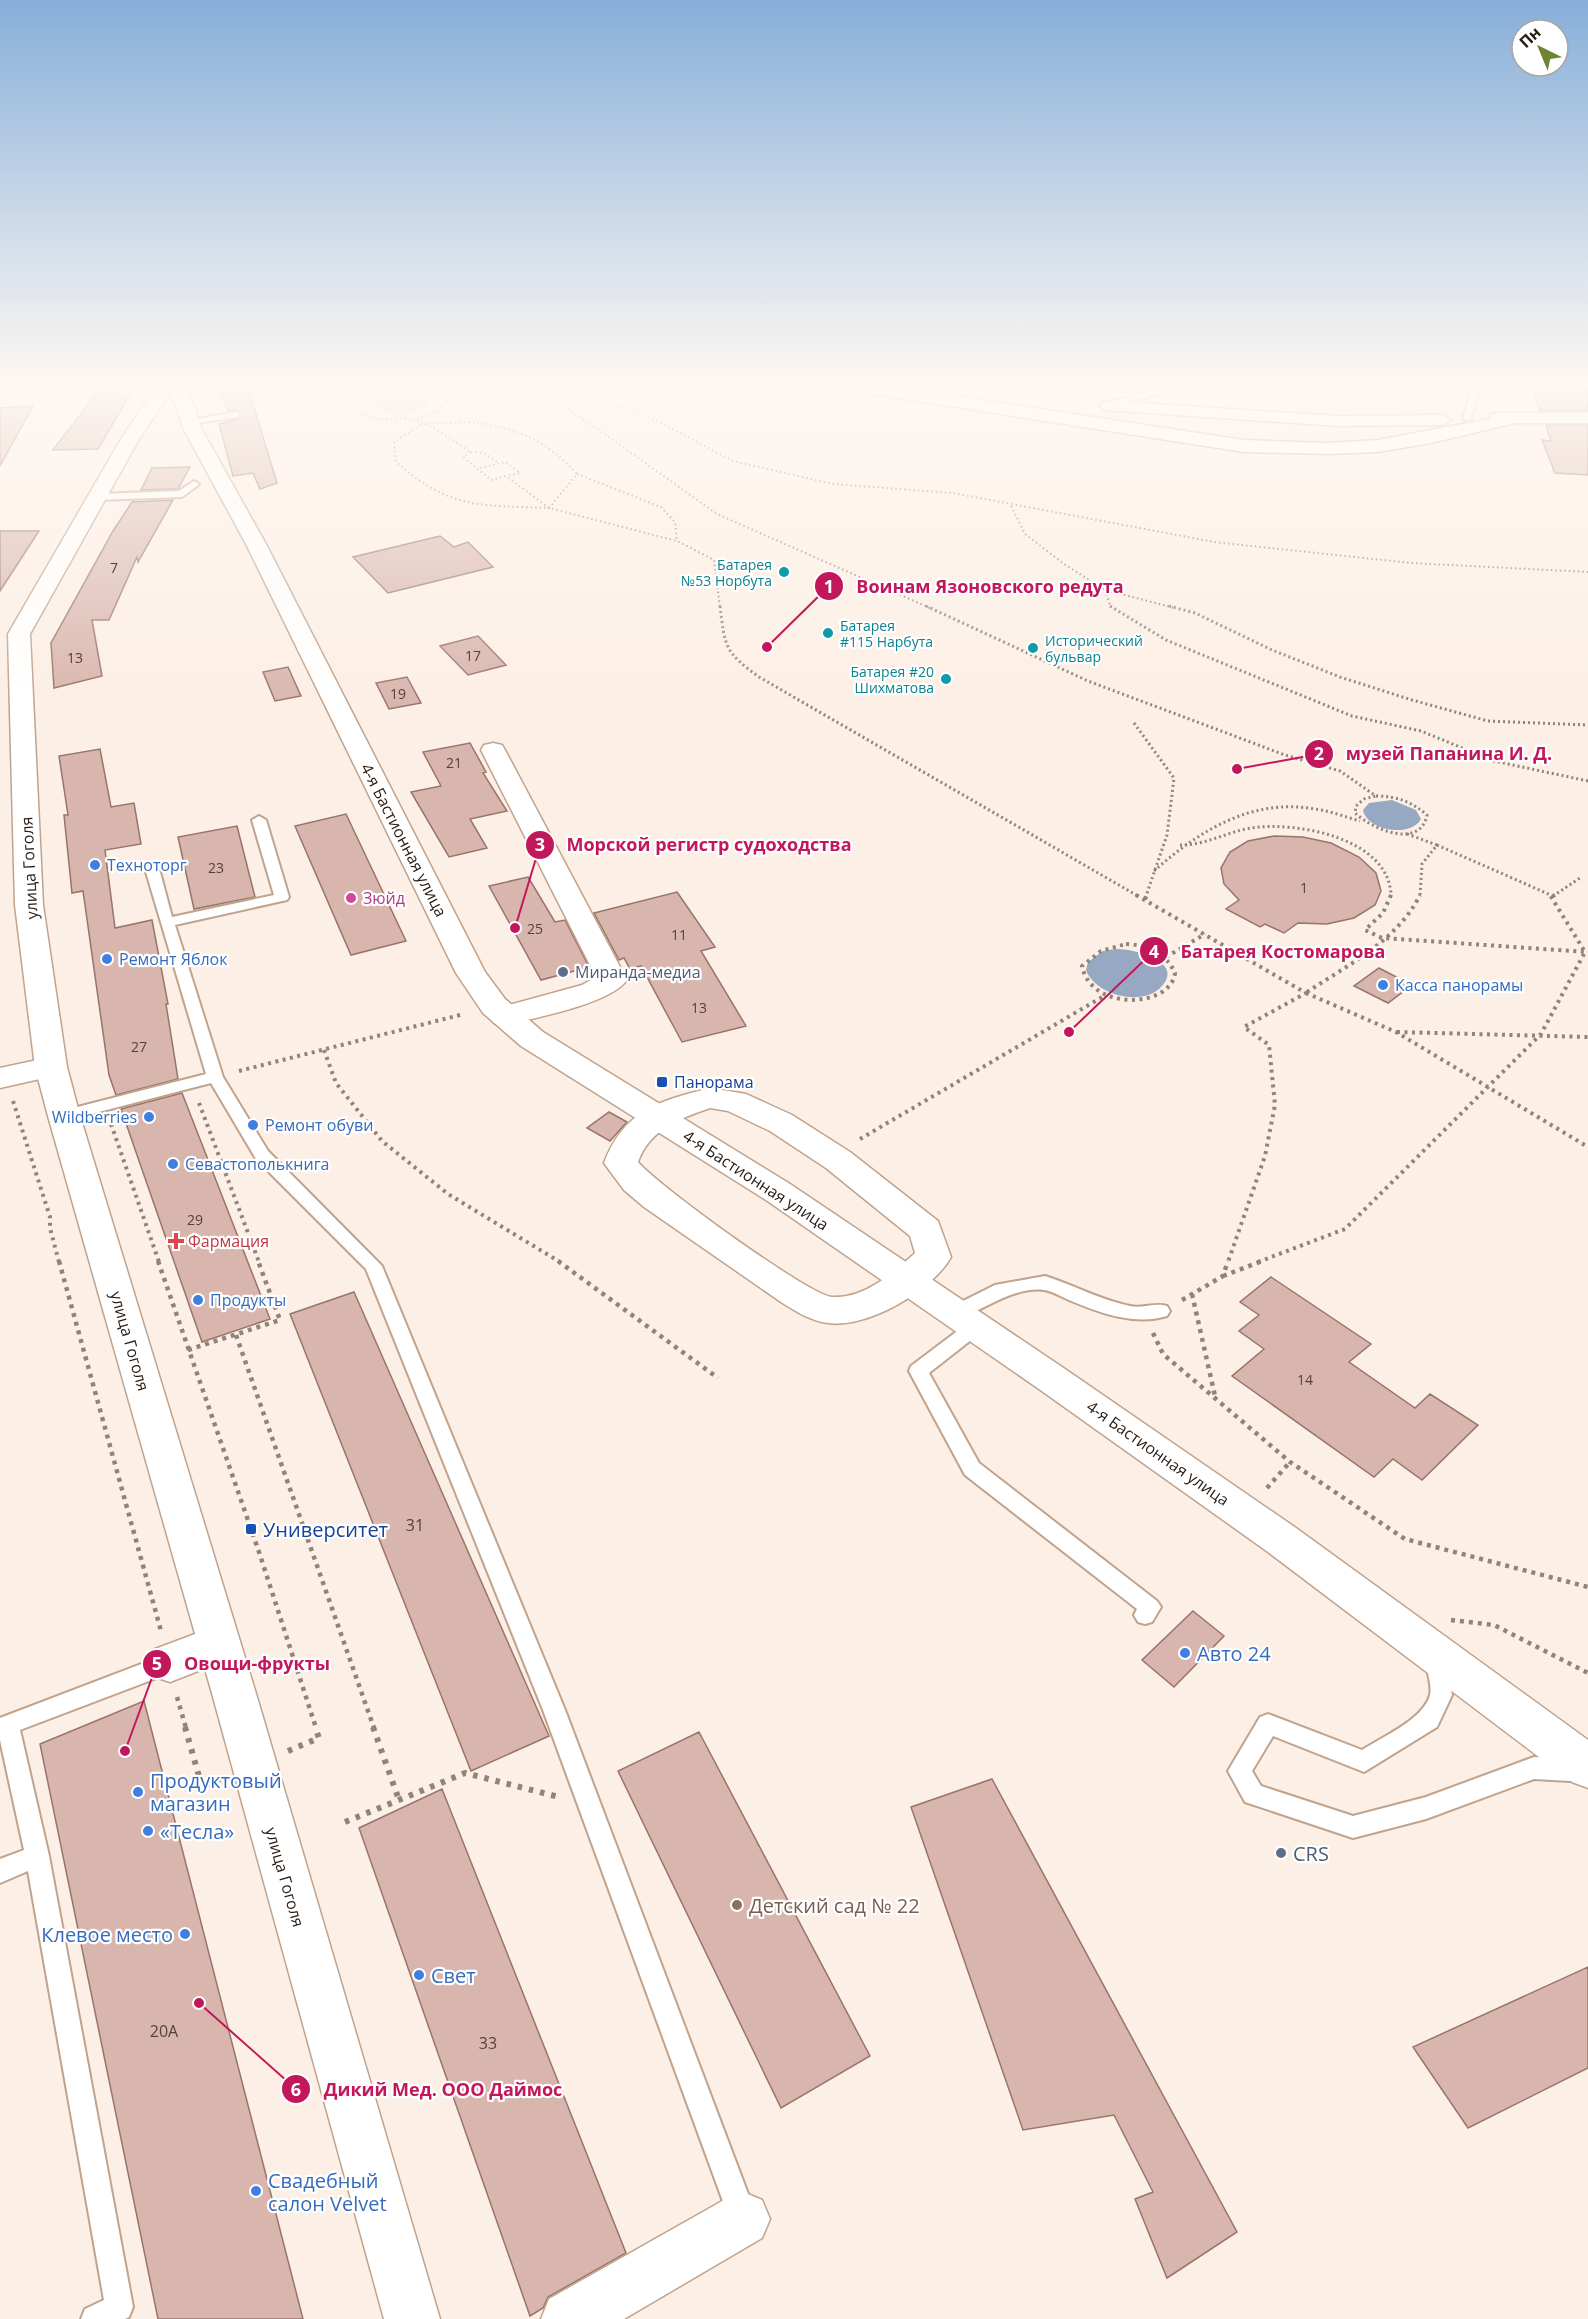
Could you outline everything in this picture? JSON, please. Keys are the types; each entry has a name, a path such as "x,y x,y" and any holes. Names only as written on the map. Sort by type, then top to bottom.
{"main road":[{"name":"улица Гоголя","path":"102,488 19,634 29,905 51,1067 412,2319"},
{"name":"4-я Бастионная улица","path":"226,488 471,973 500,1011 532,1039 778,1192 1282,1540 1442,1638 1588,1769"},
{"path":"493,750 612,980 592,991 500,1011"},
{"path":"0,1078 51,1067"},
{"path":"710,1098 735,1101 781,1123 838,1160 926,1230 934,1257 906,1282 860,1308 825,1311 778,1283 640,1187 621,1163 630,1139 658,1118 678,1106 710,1098"},
{"path":"170,1663 219,1644"},
{"path":"569,2319 743,2219"}],"lane":[{"path":"97,497 182,494 189,488"},
{"path":"167,921 282,897 259,820"},
{"path":"153,872 215,1077 262,1155 373,1266 554,1710 743,2219"},
{"path":"64,1116 215,1077"},
{"path":"1145,1615 1150,1607 972,1469 918,1371 963,1321 1001,1290 1045,1283 1093,1303 1132,1314 1161,1311"},
{"path":"1442,1638 1441,1695 1429,1720 1364,1761 1268,1724 1239,1771 1253,1794 1353,1827 1426,1808 1534,1768 1588,1769"},
{"path":"112,2315 37,1856 4,1727 170,1663"},
{"path":"0,1871 37,1856"}],"path":[{"path":"429,488 447,498 487,505 549,508 677,541 714,560 724,642 734,659 759,677 1306,993 1396,1032 1588,1147"},
{"path":"522,488 549,508"},
{"path":"549,508 565,488"},
{"path":"613,488 661,507 675,522 677,541"},
{"path":"681,488 717,514 1000,639 1088,681 1285,755 1340,771 1376,796"},
{"path":"889,488 953,493 1011,505 1048,509 1092,521 1215,543 1411,563 1588,572"},
{"path":"1011,505 1026,534 1064,564 1105,590 1195,613 1272,650 1340,677 1423,703 1488,721 1588,724"},
{"path":"1105,590 1110,607 1166,640 1352,716 1421,731 1494,761 1588,781"},
{"path":"1134,723 1174,778 1167,835 1145,899"},
{"path":"1361,821 1355,813 1356,806 1364,799 1389,796 1413,803 1427,815 1424,827 1404,834"},
{"path":"1154,871 1180,845 1211,825 1274,807 1310,807 1361,821 1380,831 1404,834 1437,845 1553,896 1587,951"},
{"path":"1180,845 1202,845 1222,836 1253,827 1315,831 1362,849 1376,858 1392,890 1386,913 1365,930 1382,938 1587,951"},
{"path":"1223,1276 1265,1156 1275,1104 1269,1045 1244,1027 1306,993 1402,922 1420,896 1423,883 1422,864 1437,845"},
{"path":"1553,896 1580,878"},
{"path":"1166,957 1205,934"},
{"path":"1114,945 1138,946 1166,957 1173,966 1175,976 1172,985 1161,993 1147,999 1125,1000 1104,996 1093,989 1084,977 1082,966 1089,956 1100,949 1114,945"},
{"path":"1161,1311 1223,1276 1345,1229 1541,1034 1587,951"},
{"path":"859,1139 1104,996"},
{"path":"215,1077 500,1011"},
{"path":"1396,1032 1588,1037"},
{"path":"324,1050 336,1083 382,1141 448,1194 544,1251 718,1378"},
{"path":"188,1350 280,1320 192,1084"},
{"path":"1192,1294 1215,1397"},
{"path":"236,1335 399,1800"},
{"path":"1163,1354 1290,1462 1405,1539 1588,1587"},
{"path":"1266,1489 1290,1462"},
{"path":"1442,1638 1494,1625 1588,1673"},
{"path":"345,1822 465,1773 589,1805"}],"water":[{"path":"1392,800 1416,810 1421,819 1408,829 1390,830 1372,823 1366,817 1363,810 1369,803"},
{"path":"1115,949 1143,953 1161,963 1166,969 1167,977 1162,986 1154,993 1132,997 1120,996 1099,986 1086,970 1088,962 1103,951"}],"building":[{"path":"142,488 178,488 178,489 141,490"},
{"path":"173,500 138,562 137,557 109,620 92,620 102,676 54,688 51,643 113,531 132,502"},
{"path":"0,531 39,531 0,591"},
{"path":"440,536 454,547 468,542 493,567 388,593 353,557"},
{"path":"478,636 506,665 468,675 440,646"},
{"path":"288,667 301,696 275,701 263,672"},
{"path":"407,677 421,703 389,709 376,683"},
{"path":"470,743 486,772 483,773 507,811 470,819 487,848 449,857 411,792 441,786 423,752"},
{"path":"100,749 111,807 134,803 141,844 105,850 115,928 152,920 168,1004 166,1004 178,1079 116,1095 109,1075 83,891 72,893 64,815 68,815 59,756"},
{"path":"346,814 406,941 351,955 295,826"},
{"path":"237,826 255,897 194,909 178,837"},
{"path":"1274,836 1303,837 1331,843 1359,857 1376,873 1381,891 1375,905 1354,918 1327,924 1298,923 1284,933 1265,924 1260,927 1226,909 1239,900 1224,884 1221,868 1230,852 1248,841"},
{"path":"528,877 555,922 565,920 589,967 541,980 489,886"},
{"path":"677,892 715,947 701,951 746,1026 682,1042 641,966 630,969 624,958 619,960 594,913"},
{"name":"Касса панорамы","path":"1379,968 1412,985 1388,1003 1354,986"},
{"path":"182,1093 270,1319 202,1342 121,1109"},
{"path":"609,1112 627,1122 610,1141 587,1128"},
{"path":"1271,1277 1371,1344 1349,1362 1415,1408 1430,1394 1478,1425 1422,1480 1393,1459 1374,1477 1232,1376 1264,1349 1239,1331 1259,1315 1240,1302"},
{"path":"354,1292 549,1736 471,1771 290,1314"},
{"path":"1193,1611 1224,1636 1174,1687 1142,1660"},
{"path":"144,1701 303,2319 158,2319 40,1744"},
{"path":"699,1732 870,2056 781,2108 618,1771"},
{"path":"992,1779 1237,2232 1167,2278 1135,2199 1153,2192 1114,2115 1023,2130 911,1807"},
{"path":"442,1789 626,2253 548,2297 543,2308 530,2316 359,1828"},
{"path":"1588,1967 1588,2068 1468,2128 1413,2047"}],"place":[{"name":"Батарея №53 Норбута","path":"784,572"},
{"name":"Батарея #115 Нарбута","path":"828,633"},
{"name":"Воинам Язоновского редута","path":"767,647"},
{"name":"Исторический бульвар","path":"1033,648"},
{"name":"Батарея #20 Шихматова","path":"946,679"},
{"name":"музей Папанина И. Д.","path":"1237,769"},
{"name":"Техноторг","path":"95,865"},
{"name":"Зюйд","path":"351,898"},
{"name":"Морской регистр судоходства","path":"515,928"},
{"name":"Ремонт Яблок","path":"107,959"},
{"name":"Миранда-медиа","path":"563,972"},
{"name":"Касса панорамы","path":"1383,985"},
{"name":"Батарея Костомарова","path":"1069,1032"},
{"name":"Панорама","path":"662,1082"},
{"name":"Wildberries","path":"149,1117"},
{"name":"Ремонт обуви","path":"253,1125"},
{"name":"Севастополькнига","path":"173,1164"},
{"name":"Фармация","path":"176,1241"},
{"name":"Продукты","path":"198,1300"},
{"name":"Университет","path":"251,1529"},
{"name":"Авто 24","path":"1185,1653"},
{"name":"Овощи-фрукты","path":"125,1751"},
{"name":"Продуктовый магазин","path":"138,1792"},
{"name":"«Тесла»","path":"148,1831"},
{"name":"CRS","path":"1281,1853"},
{"name":"Детский сад № 22","path":"737,1905"},
{"name":"Клевое место","path":"185,1934"},
{"name":"Свет","path":"419,1975"},
{"name":"Дикий Мед. ООО Даймос","path":"199,2003"},
{"name":"Свадебный салон Velvet","path":"256,2191"}]}
